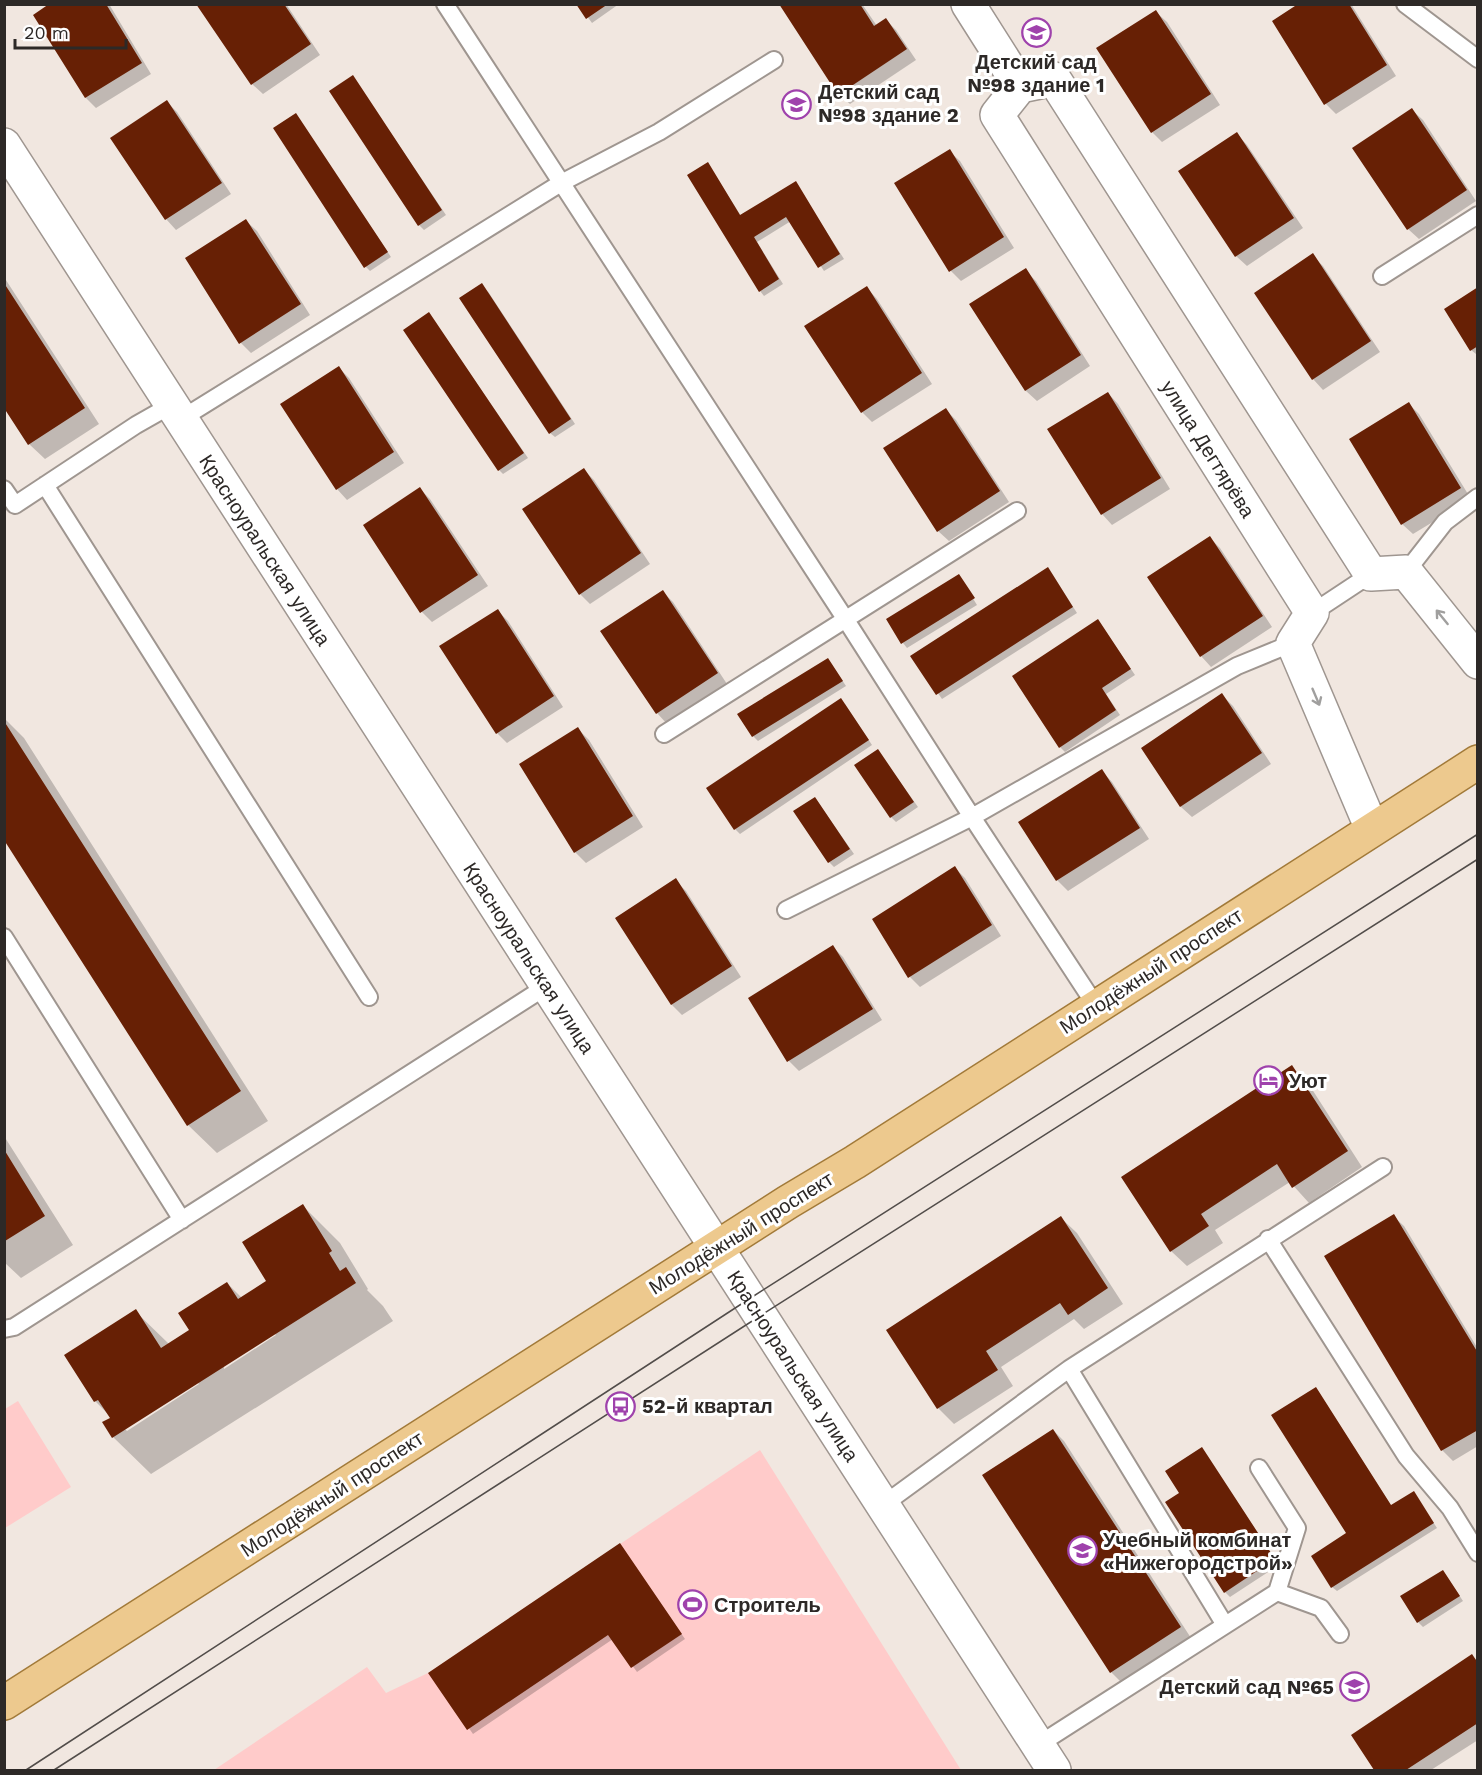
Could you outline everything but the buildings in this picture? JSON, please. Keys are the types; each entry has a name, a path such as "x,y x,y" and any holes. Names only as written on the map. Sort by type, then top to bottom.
{"main road":[{"name":"Молодёжный проспект","path":"4,1703 716,1248 855,1162 1478,762"}],"street":[{"path":"968,4 1020,86 1054,79 1371,574 1406,572 1478,662"},
{"name":"улица Дегтярёва","path":"1020,86 997,115 1312,613"},
{"name":"Красноуральская улица","path":"4,145 1046,1758"},
{"path":"1312,613 1293,643 1372,829"}],"lane":[{"path":"445,4 1096,1006"},
{"path":"1405,4 1478,59"},
{"path":"4,489 15,504 136,425 177,411 561,183 659,132 774,60"},
{"path":"1382,276 1478,215"},
{"path":"45,485 369,997"},
{"path":"1406,572 1445,522 1478,497"},
{"path":"664,734 1017,511"},
{"path":"1312,613 1371,574"},
{"path":"786,910 972,817 1237,666 1293,643"},
{"path":"4,937 182,1220"},
{"path":"4,1329 15,1327 547,986"},
{"path":"883,1505 1069,1369 1383,1167"},
{"path":"1268,1239 1406,1456 1450,1508 1478,1553"},
{"path":"1069,1369 1225,1624"},
{"path":"1046,1758 1225,1624 1277,1592 1297,1528 1259,1468"},
{"path":"1277,1592 1321,1608 1340,1634"}],"shaded area":[{"path":"18,1401 71,1487 5,1528 5,1409"},
{"name":"Строитель","path":"760,1450 961,1770 214,1770 367,1667 386,1693 428,1673"}],"tram line":[{"path":"26,1770 749,1299 1478,834"},
{"path":"54,1770 760,1316 1478,859"}],"place":[{"name":"Детский сад №98 здание 1","path":"1036,32"},
{"name":"Детский сад №98 здание 2","path":"797,104"},
{"name":"Уют","path":"1268,1081"},
{"name":"52-й квартал","path":"621,1406"},
{"name":"Учебный комбинат «Нижегородстрой»","path":"1082,1551"},
{"name":"Строитель","path":"693,1605"},
{"name":"Детский сад №65","path":"1355,1687"}]}
